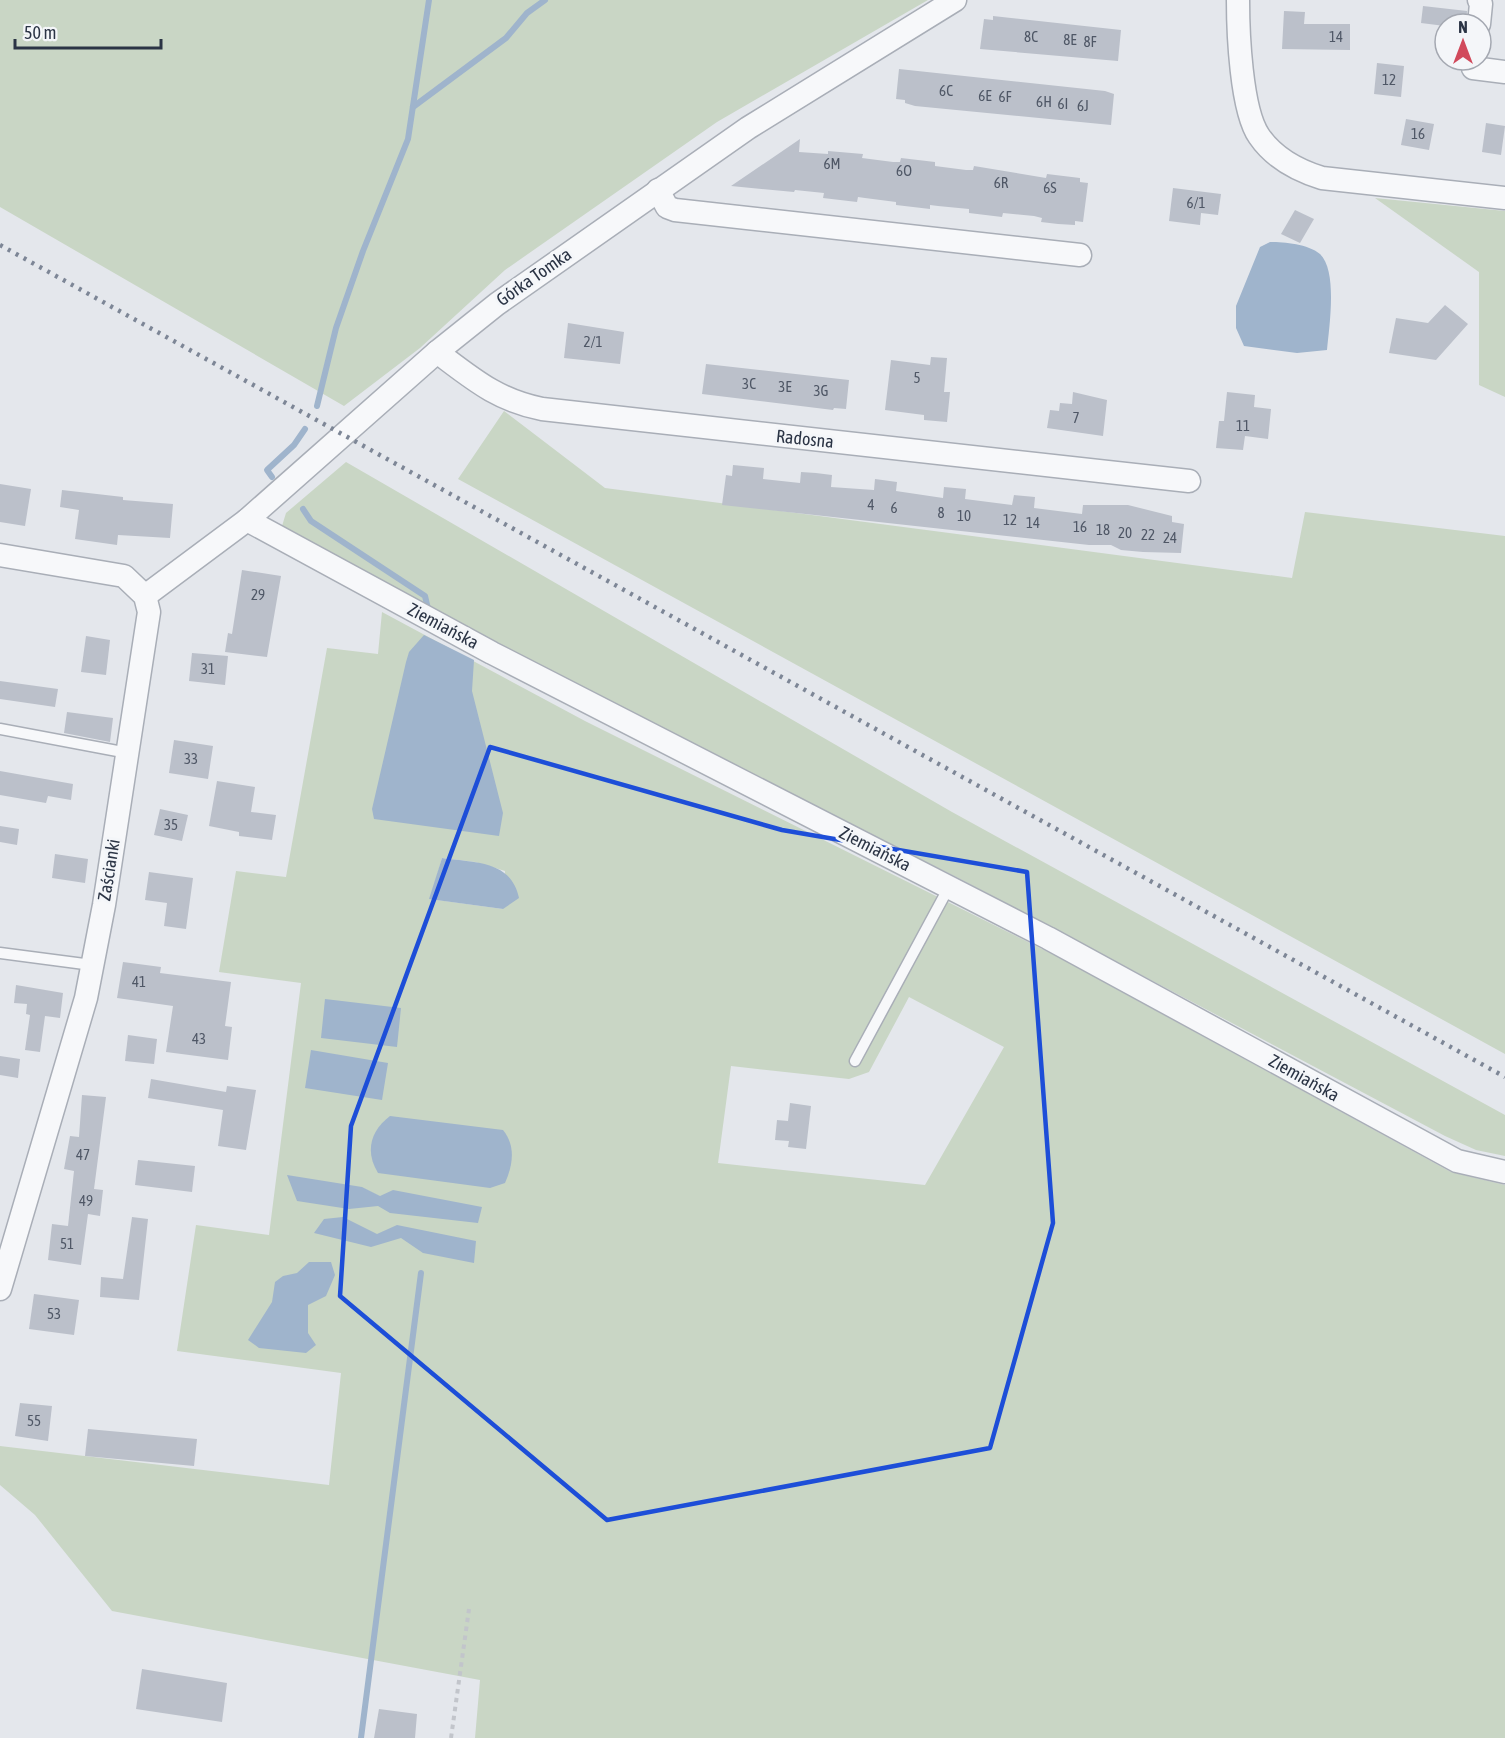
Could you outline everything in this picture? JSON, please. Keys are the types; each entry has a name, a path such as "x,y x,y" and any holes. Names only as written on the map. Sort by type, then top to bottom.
{"street":[{"name":"Górka Tomka","path":"145,596 247,520 437,352 497,304 748,128 954,0"},
{"path":"1238,0 1241,57 1250,112 1257,134 1276,155 1299,171 1322,177 1505,198"},
{"path":"658,190 667,207 675,210 1080,255"},
{"name":"Radosna","path":"437,352 488,389 516,404 542,409 1189,481"},
{"name":"Ziemiańska","path":"247,520 492,652 949,887 1457,1161 1505,1172"},
{"path":"0,555 124,576 145,596"},
{"name":"Zaścianki","path":"0,1289 86,998 148,628 145,596"}],"lane":[{"path":"0,729 128,753"},
{"path":"855,1061 949,887"},
{"path":"0,952 92,966"}],"path":[{"path":"451,1738 469,1609"}],"highlighted area":[{"path":"490,747 782,830 1027,872 1053,1223 990,1448 607,1520 340,1296 351,1126"}],"green space":[{"path":"0,0 928,0 717,122 505,270 420,348 344,406 0,207"},
{"path":"1375,198 1505,211 1505,397 1479,385 1479,272"},
{"path":"504,411 605,488 1292,578 1305,512 1505,536 1505,1054 458,479"},
{"path":"346,462 952,812 1505,1115 1505,1156 1476,1150 1445,1136 966,882 568,681 282,526 286,513"},
{"path":"382,612 585,721 1056,956 1451,1172 1505,1185 1505,1738 475,1738 480,1680 112,1611 35,1515 0,1485 0,1446 329,1485 341,1373 177,1351 196,1225 269,1235 301,983 219,972 236,871 286,877 327,648 378,654","holes":["442,858 475,862 505,871 503,909 430,899","909,997 1004,1047 925,1185 718,1163 731,1066 849,1079 869,1072"]}],"water":[{"path":"1270,242 1289,243 1309,248 1320,254 1326,262 1331,286 1327,350 1297,353 1244,346 1236,328 1236,306 1260,247"},
{"path":"424,635 474,660 472,691 503,813 499,836 374,819 372,809 406,662 409,652"},
{"path":"442,858 479,863 500,870 515,886 519,898 503,909 429,899"},
{"path":"325,999 401,1008 397,1047 321,1038"},
{"path":"311,1050 388,1063 382,1100 305,1088"},
{"path":"390,1116 503,1130 510,1142 512,1156 505,1183 490,1188 378,1173 372,1157 372,1142 378,1128"},
{"path":"287,1175 362,1187 380,1196 393,1190 482,1207 478,1223 390,1213 378,1206 349,1209 297,1201"},
{"path":"343,1217 377,1234 397,1225 476,1241 474,1263 423,1253 401,1238 371,1247 314,1233 324,1219"},
{"path":"309,1262 331,1262 335,1275 326,1296 308,1305 308,1333 316,1345 306,1353 259,1348 248,1340 272,1302 275,1282 283,1276 297,1273"}],"building":[{"path":"1423,6 1467,11 1433,12 1433,24 1421,23"},
{"path":"1284,11 1305,12 1304,24 1350,24 1350,50 1282,49"},
{"path":"993,16 1121,30 1118,61 980,49 984,19 993,20"},
{"path":"1377,63 1404,66 1401,97 1374,94"},
{"path":"899,69 1105,91 1114,94 1111,125 915,106 905,103 905,100 896,99"},
{"path":"1406,119 1434,124 1429,150 1401,145"},
{"path":"1486,123 1505,126 1501,155 1482,152"},
{"path":"800,139 799,152 828,154 828,151 863,154 862,158 893,162 900,162 901,158 935,162 935,166 966,170 973,170 974,166 1046,178 1047,174 1080,178 1080,182 1088,183 1083,222 1075,221 1075,225 1058,224 1041,222 1042,218 1034,216 1003,213 1002,217 969,213 969,209 930,205 930,209 858,197 857,202 823,198 824,193 731,186"},
{"path":"1173,188 1221,194 1218,215 1201,213 1200,225 1169,221"},
{"path":"1295,210 1314,219 1300,243 1281,234"},
{"path":"1445,305 1468,324 1436,360 1389,353 1396,318 1428,323"},
{"path":"568,323 624,332 620,364 564,358"},
{"path":"931,357 947,358 944,392 950,392 947,422 924,420 924,415 885,410 891,360 930,365"},
{"path":"706,364 849,380 846,409 834,408 833,410 702,394"},
{"path":"1073,392 1107,400 1103,436 1047,428 1050,410 1059,411 1060,403 1072,404"},
{"path":"1227,392 1255,395 1254,407 1271,409 1268,439 1245,436 1243,450 1216,448 1219,421 1224,421"},
{"path":"733,465 764,468 763,479 800,483 801,472 832,475 831,487 874,490 875,479 897,482 896,491 943,498 944,487 966,489 965,499 1012,505 1014,495 1035,497 1034,508 1082,514 1083,505 1128,505 1172,516 1172,522 1184,524 1181,553 1121,550 1111,545 1089,545 722,505 726,475 732,476"},
{"path":"0,484 31,489 25,526 0,522"},
{"path":"62,490 123,497 123,500 173,504 170,538 118,535 117,545 75,539 79,510 60,507"},
{"path":"242,570 281,576 267,657 225,652 228,633 232,634"},
{"path":"86,636 110,640 106,675 81,672"},
{"path":"192,653 228,656 225,685 189,681"},
{"path":"0,681 58,689 55,707 0,699"},
{"path":"67,712 113,718 110,742 64,733"},
{"path":"174,740 213,746 208,779 169,773"},
{"path":"0,771 73,784 71,800 48,796 46,803 0,795"},
{"path":"217,781 255,787 251,812 276,815 272,840 239,836 239,832 209,826"},
{"path":"160,809 188,815 182,841 154,835"},
{"path":"0,826 19,829 17,845 0,842"},
{"path":"55,854 88,859 85,883 52,878"},
{"path":"149,872 193,878 186,929 164,926 167,903 145,900"},
{"path":"123,962 161,967 160,973 231,982 225,1026 232,1027 228,1060 166,1052 173,1006 117,998"},
{"path":"16,985 63,993 60,1018 45,1016 40,1052 25,1050 30,1015 26,1014 27,1004 14,1003"},
{"path":"128,1035 157,1039 154,1064 125,1061"},
{"path":"0,1056 20,1059 18,1078 0,1075"},
{"path":"151,1079 226,1092 227,1086 256,1090 246,1150 218,1146 223,1110 148,1098"},
{"path":"82,1095 106,1097 94,1189 103,1190 100,1216 88,1214 81,1265 48,1260 52,1224 68,1226 74,1171 64,1169 70,1136 79,1137"},
{"path":"790,1103 811,1106 806,1149 788,1147 789,1141 775,1140 777,1120 788,1121"},
{"path":"138,1160 195,1166 192,1192 135,1185"},
{"path":"132,1217 148,1219 139,1300 100,1297 101,1277 123,1279"},
{"path":"34,1294 79,1300 74,1335 29,1329"},
{"path":"20,1403 52,1406 48,1441 15,1436"},
{"path":"88,1429 197,1439 194,1466 85,1456"},
{"path":"142,1669 227,1683 222,1722 136,1709"},
{"path":"379,1709 417,1714 415,1738 374,1738"}],"waterway":[{"path":"317,406 336,328 363,251 408,139 429,0"},
{"path":"413,107 506,38 527,13 545,0"},
{"path":"272,477 267,470 294,445 305,429"},
{"path":"303,509 311,521 425,596 428,609"},
{"path":"361,1738 421,1273"}],"railway":[{"path":"0,245 1505,1077"}]}
